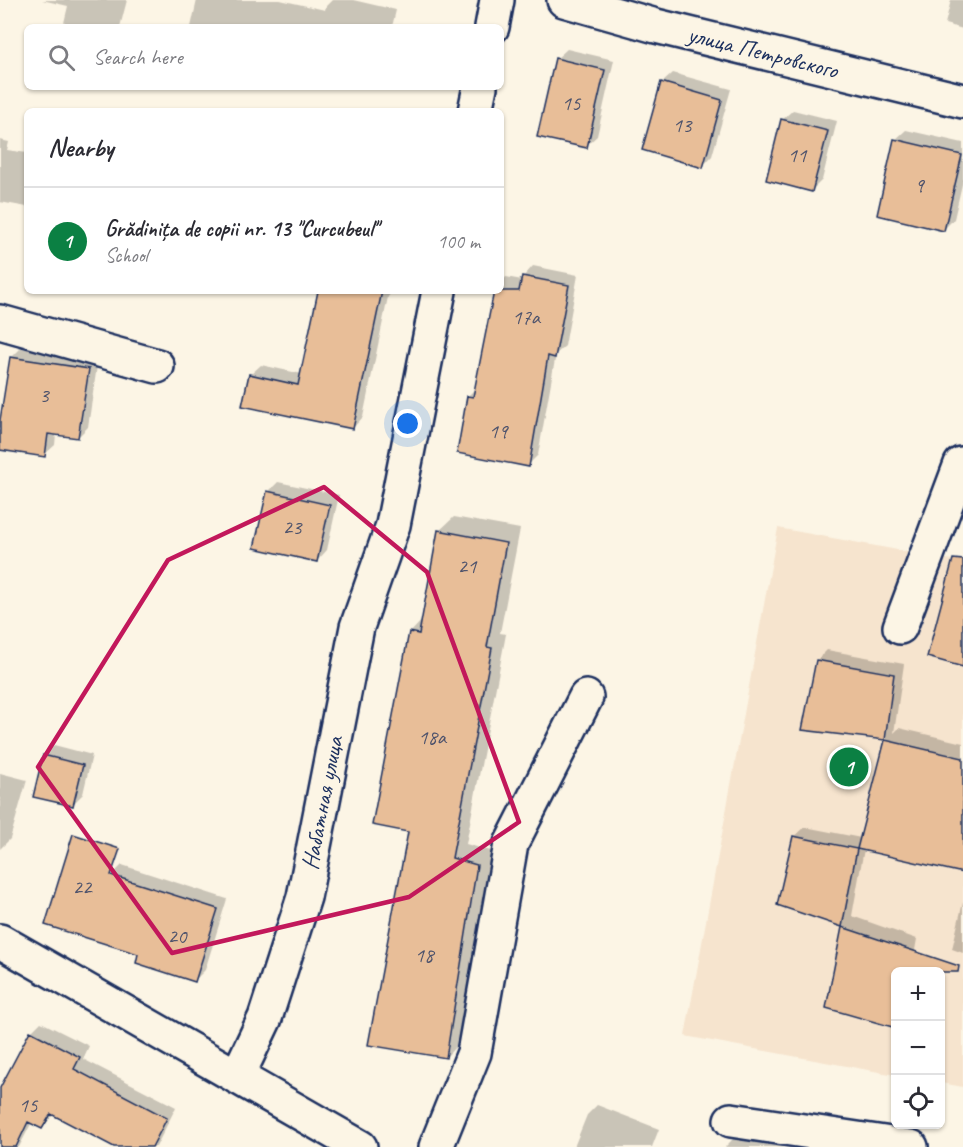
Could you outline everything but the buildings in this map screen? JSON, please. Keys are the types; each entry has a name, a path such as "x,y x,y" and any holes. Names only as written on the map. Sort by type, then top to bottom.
{"street":[{"path":"493,24 497,0"},
{"name":"улица Петровского","path":"564,0 659,13 963,101"},
{"path":"476,108 479,90"},
{"name":"Набатная улица","path":"237,1077 265,1018 304,897 357,627 393,525 438,294"},
{"path":"0,322 157,366"},
{"path":"900,627 961,464 963,464"},
{"path":"436,1147 474,1053 511,844 586,697"},
{"path":"0,941 360,1147"},
{"path":"731,1120 911,1147"}],"highlighted area":[{"path":"324,487 427,572 519,822 409,897 172,953 38,767 168,560"}],"shaded area":[{"path":"778,528 963,562 963,1087 945,1084 945,967 891,967 891,1074 685,1036"}],"place":[{"name":"Grădinița de copii nr. 13 \"Curcubeul\"","path":"849,767"}]}
